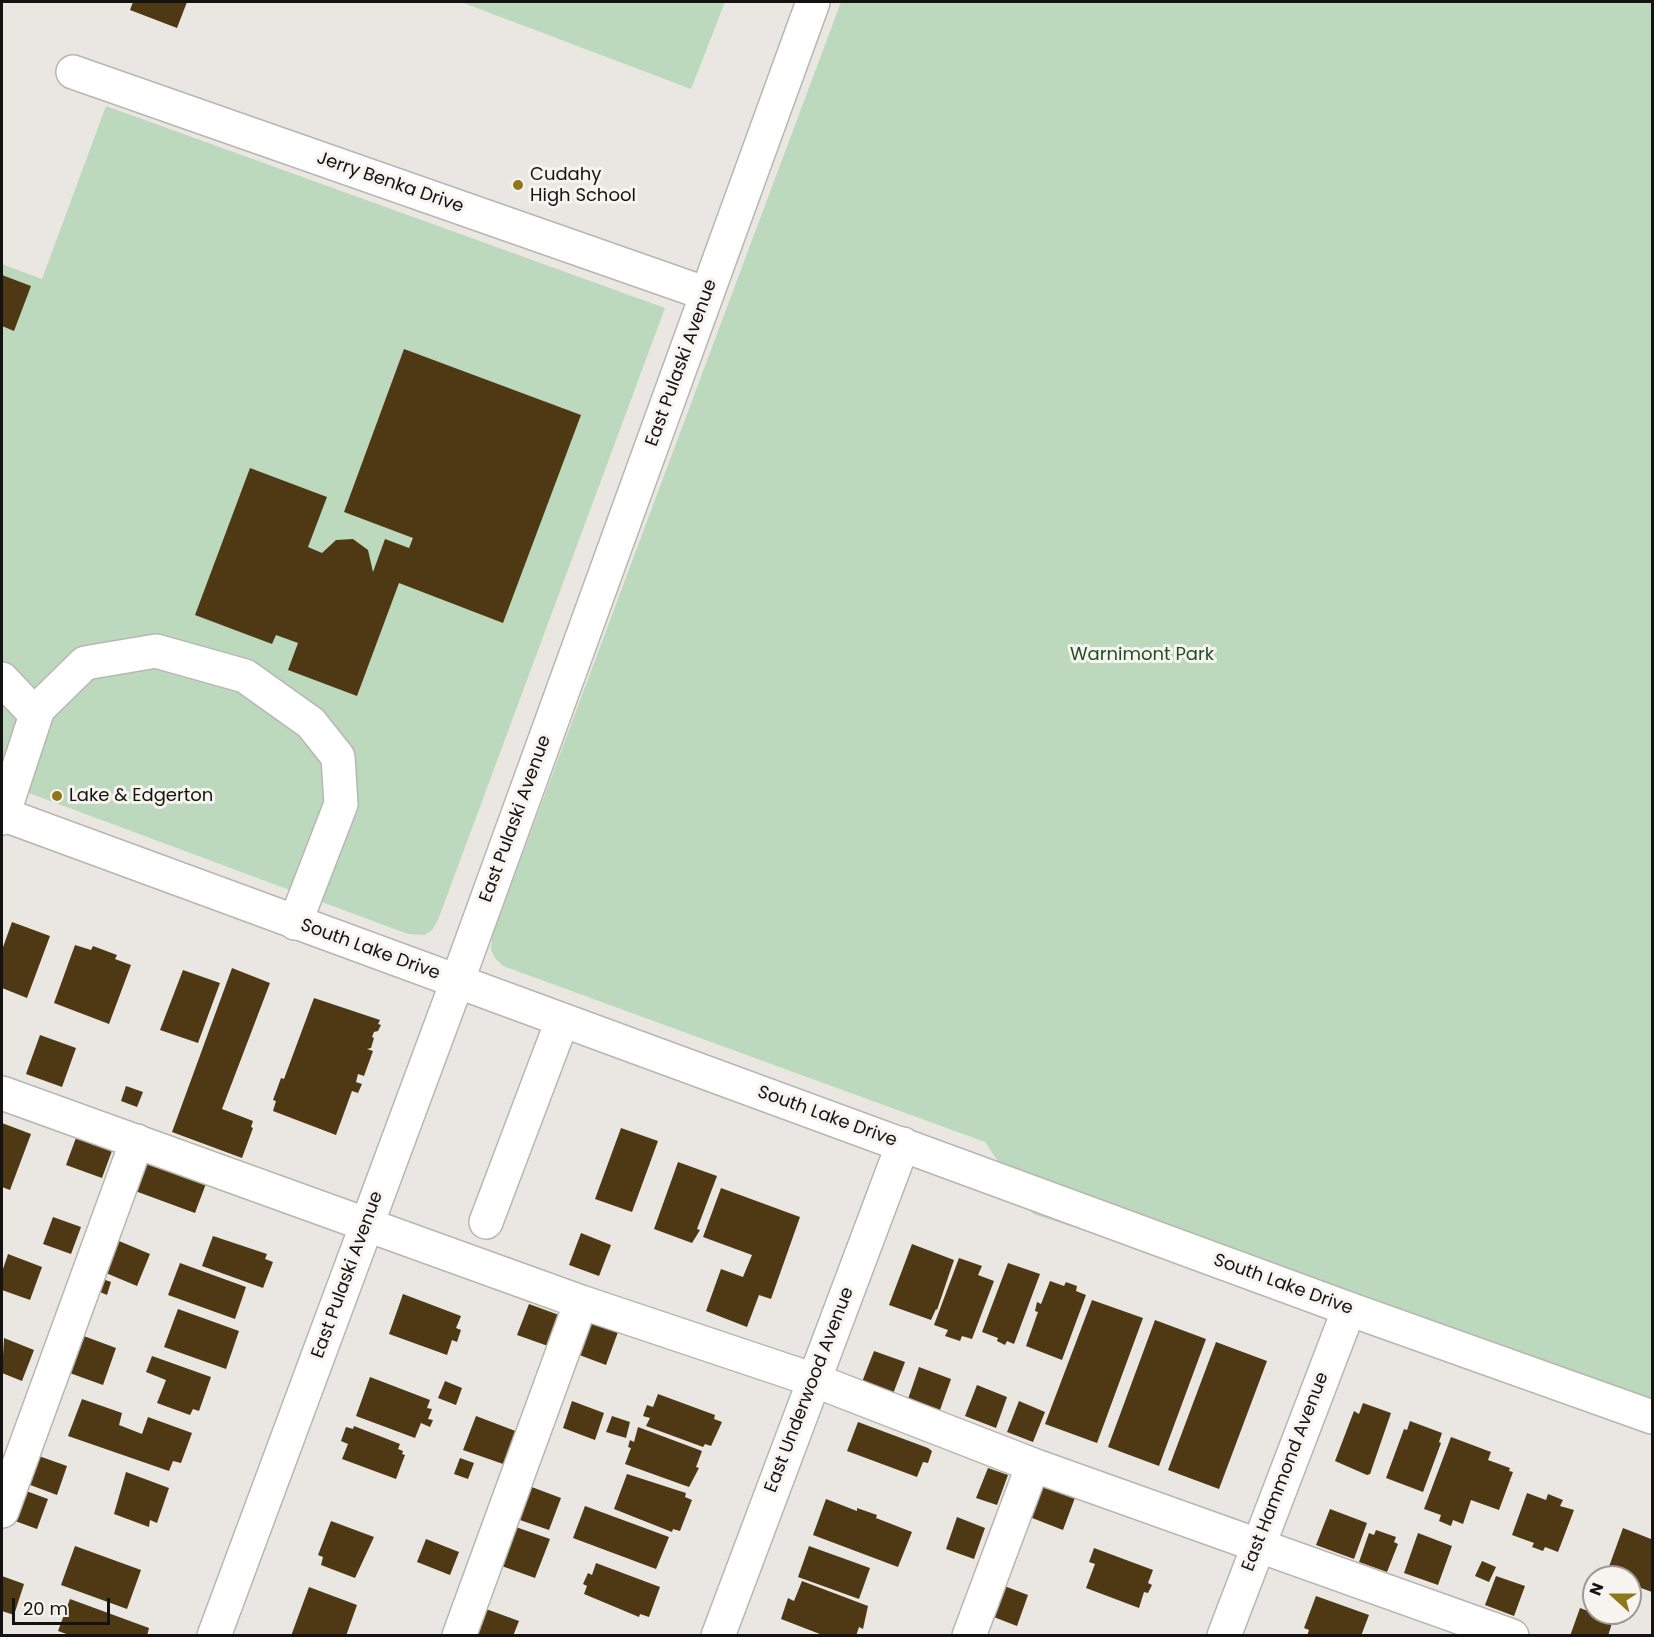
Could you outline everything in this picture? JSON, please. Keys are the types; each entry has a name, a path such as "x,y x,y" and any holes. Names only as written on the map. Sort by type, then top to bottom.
{"street":[{"name":"East Pulaski Avenue","path":"214,1635 457,982 813,2"},
{"name":"Jerry Benka Drive","path":"73,72 707,294"},
{"path":"2,816 38,709 85,663 156,651 244,676 311,723 338,757 341,804 295,923"},
{"path":"2,679 36,716"},
{"name":"South Lake Drive","path":"2,816 1349,1309 1653,1417"},
{"path":"486,1222 562,1021"},
{"path":"2,1093 581,1302 814,1380 1033,1465 1258,1543 1493,1632"},
{"path":"2,1510 137,1142"},
{"name":"East Underwood Avenue","path":"718,1635 903,1144"},
{"path":"459,1635 581,1302"},
{"name":"East Hammond Avenue","path":"1224,1635 1349,1309"},
{"path":"969,1635 1033,1465"}],"green space":[{"path":"461,2 725,2 691,89"},
{"name":"Warnimont Park","path":"841,2 1652,2 1652,1416 1033,1214 985,1142 503,966 495,958 491,950 492,936"},
{"path":"106,106 665,308 438,920 432,930 425,935 408,934 2,783 2,264 42,279"}],"building":[{"path":"133,2 187,2 177,28 130,10"},
{"path":"2,275 31,286 14,331 2,326"},
{"path":"404,349 581,415 503,623 399,583 357,696 288,670 298,643 276,635 272,644 195,615 250,468 327,497 308,547 322,553 336,540 353,539 368,550 373,572 385,539 409,548 413,538 344,512"},
{"path":"12,922 50,936 27,998 2,988 2,950"},
{"path":"75,945 91,950 93,946 117,955 115,959 131,965 109,1024 54,1003"},
{"path":"232,968 270,983 222,1109 253,1121 251,1127 253,1128 242,1158 172,1132"},
{"path":"183,970 220,983 198,1043 160,1030"},
{"path":"314,998 380,1020 378,1024 381,1025 378,1031 374,1032 371,1048 367,1049 373,1051 364,1076 358,1074 356,1082 362,1084 358,1093 352,1091 336,1135 273,1111 276,1101 273,1100 281,1078 284,1079"},
{"path":"40,1035 76,1048 62,1087 26,1074"},
{"path":"126,1086 143,1092 137,1107 121,1101"},
{"path":"2,1123 31,1134 10,1190 2,1187"},
{"path":"80,1127 116,1140 102,1178 66,1165"},
{"path":"621,1128 658,1141 632,1212 595,1199"},
{"path":"139,1156 207,1181 195,1213 127,1188"},
{"path":"678,1162 717,1176 697,1229 700,1230 692,1243 654,1229"},
{"path":"721,1188 800,1217 771,1299 759,1295 747,1327 706,1311 721,1269 743,1277 752,1255 703,1237"},
{"path":"53,1217 81,1227 71,1254 43,1244"},
{"path":"581,1233 611,1245 599,1276 569,1265"},
{"path":"213,1236 267,1254 265,1259 273,1262 263,1288 202,1266"},
{"path":"119,1241 150,1254 137,1286 106,1273"},
{"path":"912,1244 954,1260 937,1310 931,1320 889,1305"},
{"path":"8,1254 42,1267 30,1300 2,1290 2,1272"},
{"path":"959,1258 982,1266 978,1275 994,1281 972,1339 962,1336 960,1341 945,1336 948,1330 934,1325"},
{"path":"180,1263 246,1287 235,1319 168,1295"},
{"path":"1008,1263 1040,1274 1014,1344 1007,1341 1005,1345 997,1341 998,1338 982,1332"},
{"path":"97,1277 111,1282 107,1295 93,1289"},
{"path":"1050,1281 1064,1286 1066,1282 1077,1286 1076,1291 1086,1295 1062,1360 1026,1346 1038,1312 1035,1311 1037,1302 1041,1304"},
{"path":"403,1294 461,1316 456,1328 461,1330 457,1342 452,1340 447,1355 389,1334"},
{"path":"1092,1300 1143,1318 1097,1443 1045,1424"},
{"path":"529,1304 559,1315 548,1346 517,1335"},
{"path":"178,1309 239,1331 226,1369 164,1347"},
{"path":"586,1320 618,1332 606,1365 574,1353"},
{"path":"1155,1320 1206,1339 1159,1466 1108,1447"},
{"path":"81,1335 116,1348 103,1385 67,1372"},
{"path":"4,1338 34,1350 22,1381 2,1373"},
{"path":"1216,1342 1267,1361 1219,1489 1168,1470"},
{"path":"874,1351 905,1362 893,1394 862,1382"},
{"path":"152,1356 211,1377 199,1411 193,1409 190,1415 157,1403 166,1380 146,1372"},
{"path":"919,1367 951,1379 940,1410 908,1399"},
{"path":"370,1377 430,1400 427,1408 432,1409 428,1419 433,1420 430,1427 421,1423 415,1438 356,1416"},
{"path":"445,1381 462,1388 456,1405 438,1398"},
{"path":"977,1385 1007,1397 996,1428 965,1416"},
{"path":"658,1394 715,1415 714,1419 722,1422 711,1446 705,1444 703,1447 646,1426 650,1418 643,1416 647,1405 653,1407"},
{"path":"82,1399 122,1413 119,1425 142,1434 148,1417 192,1433 181,1463 173,1461 169,1471 68,1436"},
{"path":"572,1401 604,1413 595,1440 563,1428"},
{"path":"1019,1401 1045,1412 1033,1442 1007,1432"},
{"path":"1363,1403 1391,1413 1370,1474 1367,1475 1335,1461 1354,1411 1359,1414"},
{"path":"476,1416 518,1432 506,1465 463,1450"},
{"path":"612,1416 630,1422 626,1438 606,1432"},
{"path":"1410,1421 1442,1433 1439,1442 1441,1443 1423,1492 1386,1478 1404,1429 1407,1430"},
{"path":"858,1422 928,1448 932,1451 928,1463 923,1462 917,1477 847,1451"},
{"path":"354,1426 400,1444 398,1449 405,1455 396,1479 342,1459 348,1444 341,1441 346,1427 353,1429"},
{"path":"638,1427 702,1451 696,1467 699,1468 689,1487 625,1464 631,1448 628,1447 630,1440 634,1442"},
{"path":"1451,1437 1491,1452 1488,1460 1510,1468 1509,1471 1513,1472 1499,1510 1471,1500 1463,1524 1453,1520 1451,1526 1439,1521 1441,1515 1424,1509"},
{"path":"36,1455 67,1466 57,1495 25,1483"},
{"path":"460,1458 474,1463 468,1479 454,1474"},
{"path":"988,1468 1008,1475 997,1505 976,1498"},
{"path":"126,1472 169,1488 157,1523 150,1520 149,1527 114,1514"},
{"path":"627,1474 686,1493 685,1497 692,1500 680,1531 673,1529 672,1532 614,1509"},
{"path":"1040,1481 1076,1495 1063,1530 1027,1516"},
{"path":"529,1486 561,1498 549,1530 517,1519"},
{"path":"18,1488 48,1499 37,1529 7,1518"},
{"path":"1527,1493 1546,1500 1548,1494 1563,1500 1560,1506 1574,1510 1558,1552 1545,1547 1543,1551 1532,1547 1534,1543 1512,1535"},
{"path":"826,1499 857,1511 857,1508 877,1515 876,1518 912,1532 898,1567 813,1535"},
{"path":"585,1506 669,1537 656,1569 573,1538"},
{"path":"1330,1509 1367,1523 1354,1559 1316,1545"},
{"path":"957,1517 985,1528 974,1559 946,1549"},
{"path":"331,1521 374,1537 355,1578 321,1565 323,1557 318,1555"},
{"path":"513,1526 550,1539 535,1578 499,1565"},
{"path":"1623,1528 1651,1539 1652,1534 1652,1592 1642,1588 1642,1565 1610,1565"},
{"path":"1376,1530 1396,1537 1394,1542 1398,1544 1387,1572 1359,1562 1369,1533 1374,1535"},
{"path":"1418,1533 1452,1546 1438,1585 1404,1573"},
{"path":"426,1539 459,1552 450,1575 417,1562"},
{"path":"75,1546 141,1570 127,1609 61,1585"},
{"path":"809,1546 870,1568 859,1599 798,1577"},
{"path":"1094,1548 1153,1570 1148,1583 1152,1585 1148,1593 1144,1592 1139,1608 1086,1588 1095,1564 1089,1562"},
{"path":"1482,1561 1496,1567 1489,1582 1475,1576"},
{"path":"596,1563 660,1587 649,1617 640,1614 639,1617 584,1594 587,1586 583,1584 588,1573 592,1575"},
{"path":"2,1576 24,1584 14,1615 2,1611"},
{"path":"1496,1576 1525,1586 1514,1616 1485,1605"},
{"path":"802,1581 868,1606 863,1629 859,1627 856,1636 825,1636 781,1619 788,1598 794,1601"},
{"path":"999,1584 1028,1595 1017,1626 986,1614"},
{"path":"309,1587 357,1605 346,1636 291,1636"},
{"path":"1316,1596 1369,1615 1361,1636 1307,1636 1309,1630 1304,1628"},
{"path":"70,1599 149,1628 147,1636 72,1636 58,1631"},
{"path":"1580,1608 1582,1609 1582,1625 1611,1625 1608,1636 1570,1636"},
{"path":"486,1609 519,1621 513,1636 476,1636"}],"place":[{"name":"Cudahy High School","path":"518,185"},
{"name":"Lake & Edgerton","path":"57,796"}]}
